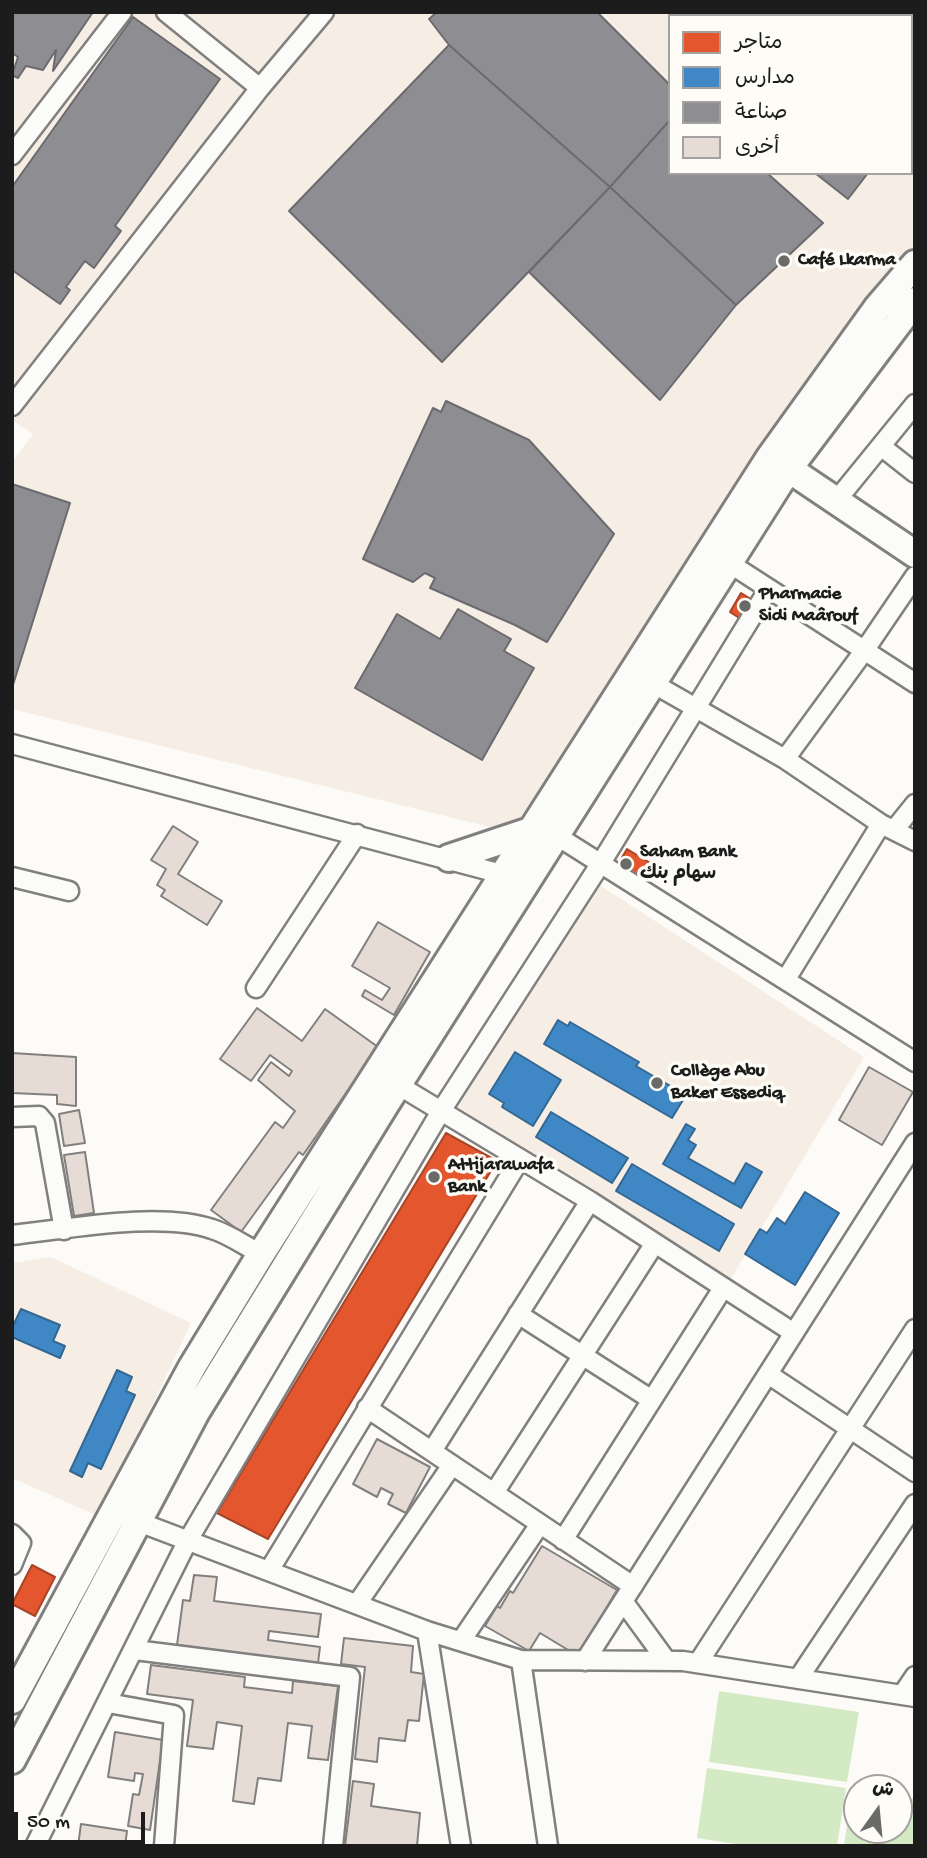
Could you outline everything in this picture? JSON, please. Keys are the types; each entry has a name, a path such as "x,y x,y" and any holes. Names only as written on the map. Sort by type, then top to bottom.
{"street":[{"path":"12,155 122,12"},
{"path":"166,12 260,88"},
{"path":"12,406 260,88 324,12"},
{"path":"15,1688 196,1412 398,1085 545,833 877,308 915,264"},
{"path":"449,858 545,833 654,684 729,563 780,463 915,301"},
{"path":"836,501 915,404"},
{"path":"882,447 915,473"},
{"path":"780,463 915,554"},
{"path":"729,563 915,683"},
{"path":"785,759 915,576"},
{"path":"35,1846 187,1542 441,1111 601,863 768,590"},
{"path":"654,684 785,759 888,827 915,841"},
{"path":"12,744 517,878"},
{"path":"786,979 888,827 915,804"},
{"path":"545,833 601,863 915,1062"},
{"path":"256,988 357,834"},
{"path":"12,877 69,891"},
{"path":"12,1760 127,1518 192,1367 261,1254 517,878"},
{"path":"398,1085 590,1201 794,1333"},
{"path":"12,1117 39,1116 45,1123 64,1230"},
{"path":"585,1661 915,1143"},
{"path":"270,1569 520,1159"},
{"path":"432,1451 590,1201"},
{"path":"12,1235 154,1221 188,1223 214,1229 261,1254"},
{"path":"494,1493 655,1243"},
{"path":"563,1540 723,1288"},
{"path":"519,1314 652,1400"},
{"path":"698,1663 915,1329"},
{"path":"768,1374 915,1472"},
{"path":"366,1408 563,1540 628,1594 666,1660"},
{"path":"357,1604 452,1465"},
{"path":"799,1679 915,1504"},
{"path":"127,1518 187,1542 270,1569 427,1631 521,1660 666,1660 909,1696 915,1676"},
{"path":"461,1642 540,1524"},
{"path":"12,1534 21,1544 12,1565"},
{"path":"427,1631 461,1846"},
{"path":"135,1650 351,1677 333,1846"},
{"path":"521,1660 548,1846"},
{"path":"108,1703 174,1714 164,1846"}],"shaded area":[{"path":"12,12 915,12 915,317 510,832 12,709 12,462 33,434 12,420"},
{"name":"Collège Abu Baker Essediq","path":"592,880 864,1057 729,1282 449,1108"},
{"path":"51,1257 191,1323 100,1517 12,1478 12,1263"}],"green space":[{"path":"719,1691 859,1712 848,1774 843,1774 843,1781 709,1762"},
{"path":"707,1768 843,1788 837,1846 748,1846 697,1838"},
{"path":"915,1799 915,1846 844,1846 913,1844"}],"building: متاجر":[{"path":"741,593 759,604 747,623 730,612"},
{"path":"627,849 652,864 640,884 615,869"},
{"path":"446,1133 497,1161 268,1539 217,1513"},
{"path":"32,1565 55,1577 35,1616 12,1604"}],"building: مدارس":[{"path":"558,1020 568,1026 570,1022 639,1062 636,1066 686,1095 672,1118 544,1044"},
{"path":"515,1052 561,1080 533,1126 502,1107 504,1103 489,1094"},
{"path":"551,1112 628,1158 612,1183 536,1137"},
{"path":"686,1124 695,1129 688,1140 696,1145 688,1158 734,1184 746,1163 762,1172 741,1208 663,1164"},
{"path":"632,1164 734,1224 719,1251 616,1191"},
{"path":"805,1192 839,1213 795,1285 745,1254 760,1229 767,1233 777,1218 785,1224"},
{"path":"21,1309 60,1325 53,1341 65,1346 60,1358 12,1337 12,1328"},
{"path":"117,1370 132,1377 126,1391 135,1395 101,1469 88,1463 82,1477 70,1471"}],"building: صناعة":[{"path":"12,12 93,12 53,71 56,50 43,70 26,66 18,78 12,75 18,57 12,53"},
{"path":"437,12 597,12 668,83 668,122 610,187 449,45 429,19"},
{"path":"133,17 220,79 115,226 121,231 94,268 85,261 66,287 70,290 60,304 12,270 12,187"},
{"path":"449,45 610,187 442,362 289,211"},
{"path":"668,122 668,175 769,175 823,223 736,305 610,187"},
{"path":"818,175 866,175 848,199"},
{"path":"610,187 736,305 660,400 529,272"},
{"path":"446,401 529,440 614,534 547,642 430,588 435,578 425,573 413,582 363,559 433,408 441,412"},
{"path":"12,484 70,503 12,688"},
{"path":"458,609 511,639 504,651 534,668 482,760 355,688 397,614 440,639"}],"building: أخرى":[{"path":"173,826 198,842 178,874 222,901 207,925 161,896 165,890 157,885 166,869 151,860"},
{"path":"378,922 430,952 394,1015 362,996 365,990 382,1000 390,988 352,966"},
{"path":"257,1008 302,1041 325,1009 378,1047 303,1155 299,1152 241,1232 211,1210 275,1122 283,1128 295,1111 258,1080 271,1062 289,1076 292,1071 270,1055 251,1081 220,1059"},
{"path":"12,1053 76,1057 76,1106 57,1104 57,1095 12,1093"},
{"path":"869,1067 913,1092 882,1145 839,1120"},
{"path":"79,1110 85,1143 64,1146 59,1114"},
{"path":"85,1152 94,1213 74,1216 64,1155"},
{"path":"377,1439 430,1467 406,1513 388,1504 393,1494 381,1488 377,1497 353,1484"},
{"path":"542,1546 617,1590 578,1656 540,1633 529,1651 485,1626 497,1606 500,1608 510,1591 513,1593"},
{"path":"194,1575 217,1577 214,1601 321,1614 318,1637 269,1631 268,1640 320,1647 318,1663 177,1645 183,1600 190,1601"},
{"path":"344,1638 413,1646 411,1672 424,1674 419,1721 408,1720 405,1741 379,1738 377,1762 355,1759 365,1667 341,1664"},
{"path":"151,1665 245,1677 244,1687 292,1693 293,1681 338,1686 328,1760 308,1758 312,1726 288,1723 281,1781 258,1778 254,1804 233,1801 242,1726 217,1722 213,1749 187,1746 193,1700 147,1694"},
{"path":"115,1732 163,1740 150,1830 128,1826 133,1794 139,1795 143,1774 135,1773 134,1781 108,1777"},
{"path":"353,1781 374,1784 371,1806 420,1813 417,1846 345,1846"},
{"path":"81,1824 127,1831 125,1846 78,1846"}],"place":[{"name":"Café Lkarma","path":"784,261"},
{"name":"Pharmacie Sidi Maârouf","path":"745,606"},
{"name":"Saham Bank سهام بنك","path":"626,864"},
{"name":"Collège Abu Baker Essediq","path":"657,1083"},
{"name":"Attijarawafa Bank","path":"434,1177"}]}
